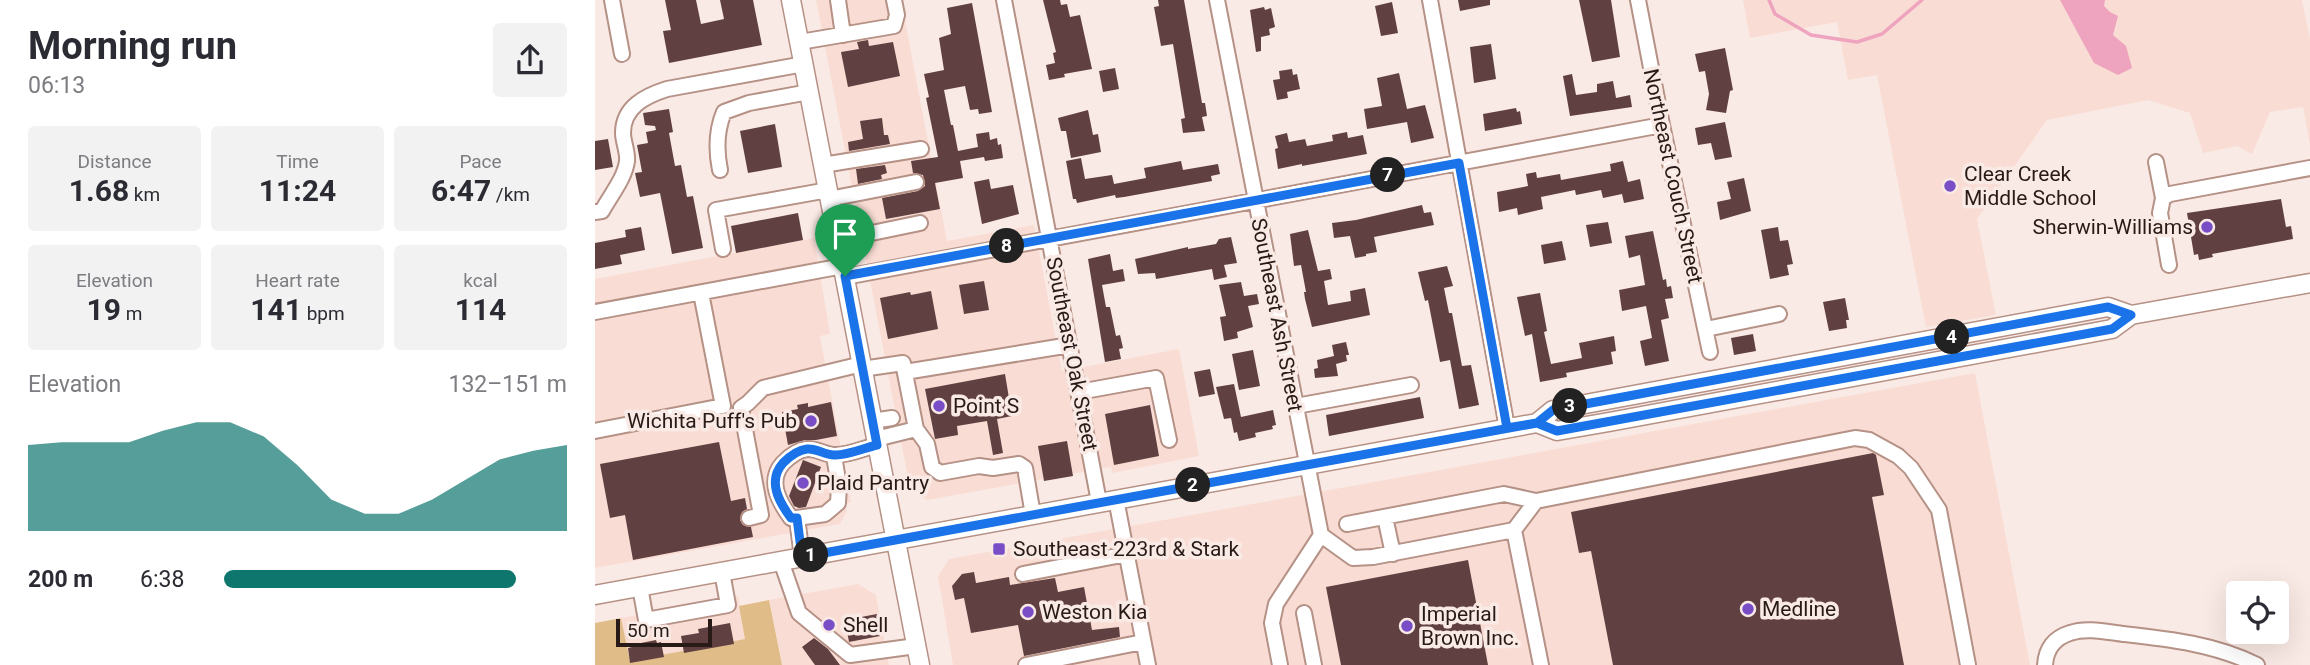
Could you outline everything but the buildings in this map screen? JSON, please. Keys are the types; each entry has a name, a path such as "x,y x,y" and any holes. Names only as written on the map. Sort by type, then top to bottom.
{"main road":[{"path":"792,0 919,665"},
{"path":"1537,423 1557,431 1609,422 2112,329 2131,315 2310,283"},
{"path":"595,596 1537,423 1553,410 2108,307 2131,315"}],"street":[{"path":"612,0 622,54"},
{"path":"838,0 843,35"},
{"path":"800,43 894,26 897,15 894,0"},
{"name":"Southeast Oak Street","path":"1004,0 1079,392 1108,501 1127,554 1148,665"},
{"name":"Southeast Ash Street","path":"1217,0 1321,535"},
{"path":"1430,0 1507,428"},
{"name":"Northeast Couch Street","path":"1638,0 1710,352"},
{"path":"595,212 602,211 622,175 627,161 623,133 630,110 638,102 667,89 804,64"},
{"path":"720,170 717,134 724,112 742,105 809,92"},
{"path":"595,313 701,293 1050,238 1662,125"},
{"path":"823,165 921,149"},
{"path":"2156,162 2163,198 2159,213 2169,265"},
{"path":"2163,198 2170,194 2310,168"},
{"path":"723,249 716,210 916,182"},
{"path":"838,240 920,223"},
{"path":"701,293 723,406"},
{"path":"1706,329 1779,314"},
{"path":"905,372 1070,345"},
{"path":"595,431 723,406 741,408 764,388 862,367 903,363 916,429 927,444 932,467 940,473 979,466 993,468 1019,464 1025,468 1033,515"},
{"path":"1079,392 1156,379 1169,439"},
{"path":"1296,406 1411,385"},
{"path":"741,408 761,515 749,518"},
{"path":"834,456 839,486 838,503 825,514 791,518 777,495 775,481 777,470 789,457 804,449 814,449 834,456 875,435 892,418"},
{"path":"875,435 916,429"},
{"path":"1347,524 1504,494 1536,501 1856,438 1869,440 1890,450 1911,468 1939,510 1968,665"},
{"path":"1280,665 1272,623 1276,604 1321,535 1353,558 1393,554 1514,530 1536,501"},
{"path":"1385,517 1393,554"},
{"path":"797,518 802,557"},
{"path":"1514,530 1541,665"},
{"path":"1023,574 1127,554"},
{"path":"781,561 799,613 851,656 916,646"},
{"path":"640,587 646,620 728,605 722,572"},
{"path":"1304,613 1314,665"},
{"path":"2045,665 2045,655 2058,639 2078,631 2096,631 2197,643 2257,665"},
{"path":"1026,665 1143,642"}],"shaded area":[{"path":"816,0 901,0 947,241 1034,225 1062,371 1179,349 1199,456 1112,473 1111,467 927,500 910,488"},
{"name":"Clear Creek Middle School","path":"1743,0 2302,0 2310,39 2310,145 2303,107 2270,112 2252,154 2237,146 2203,153 2190,113 2148,100 2047,120 1977,219 1996,315 1926,327 1877,75 1848,80 1837,22 1750,38"},
{"path":"2060,0 2105,0 2104,6 2118,16 2113,35 2126,46 2132,68 2118,75 2094,63"},
{"path":"814,238 830,334 820,336 851,502 846,503 847,511 840,524 595,568 595,279"},
{"path":"1975,373 2030,665 953,665 938,576 949,559"},
{"path":"858,584 876,595 889,665 782,665 769,600"},
{"path":"738,596 746,639 630,661 621,618"},
{"path":"769,600 782,665 595,665 595,623 621,618 630,661 745,639 739,606"}],"waterway":[{"path":"1769,0 1775,14 1811,35 1857,42 1882,34 1922,0"}],"place":[{"name":"Clear Creek Middle School","path":"1950,186"},
{"name":"Sherwin-Williams","path":"2207,227"},
{"name":"Point S","path":"939,406"},
{"name":"Wichita Puff's Pub","path":"811,421"},
{"name":"Plaid Pantry","path":"803,483"},
{"name":"Southeast 223rd & Stark","path":"999,549"},
{"name":"Medline","path":"1748,609"},
{"name":"Weston Kia","path":"1028,612"},
{"name":"Shell","path":"829,625"},
{"name":"Imperial Brown Inc.","path":"1407,626"}],"route":[{"path":"845,276 877,445 834,456 814,449 804,449 789,457 777,470 777,495 791,518 797,518 802,557 1537,423 1553,410 2108,307 2131,315 2112,329 1557,431 1537,423 1507,428 1459,163 845,276"}]}
